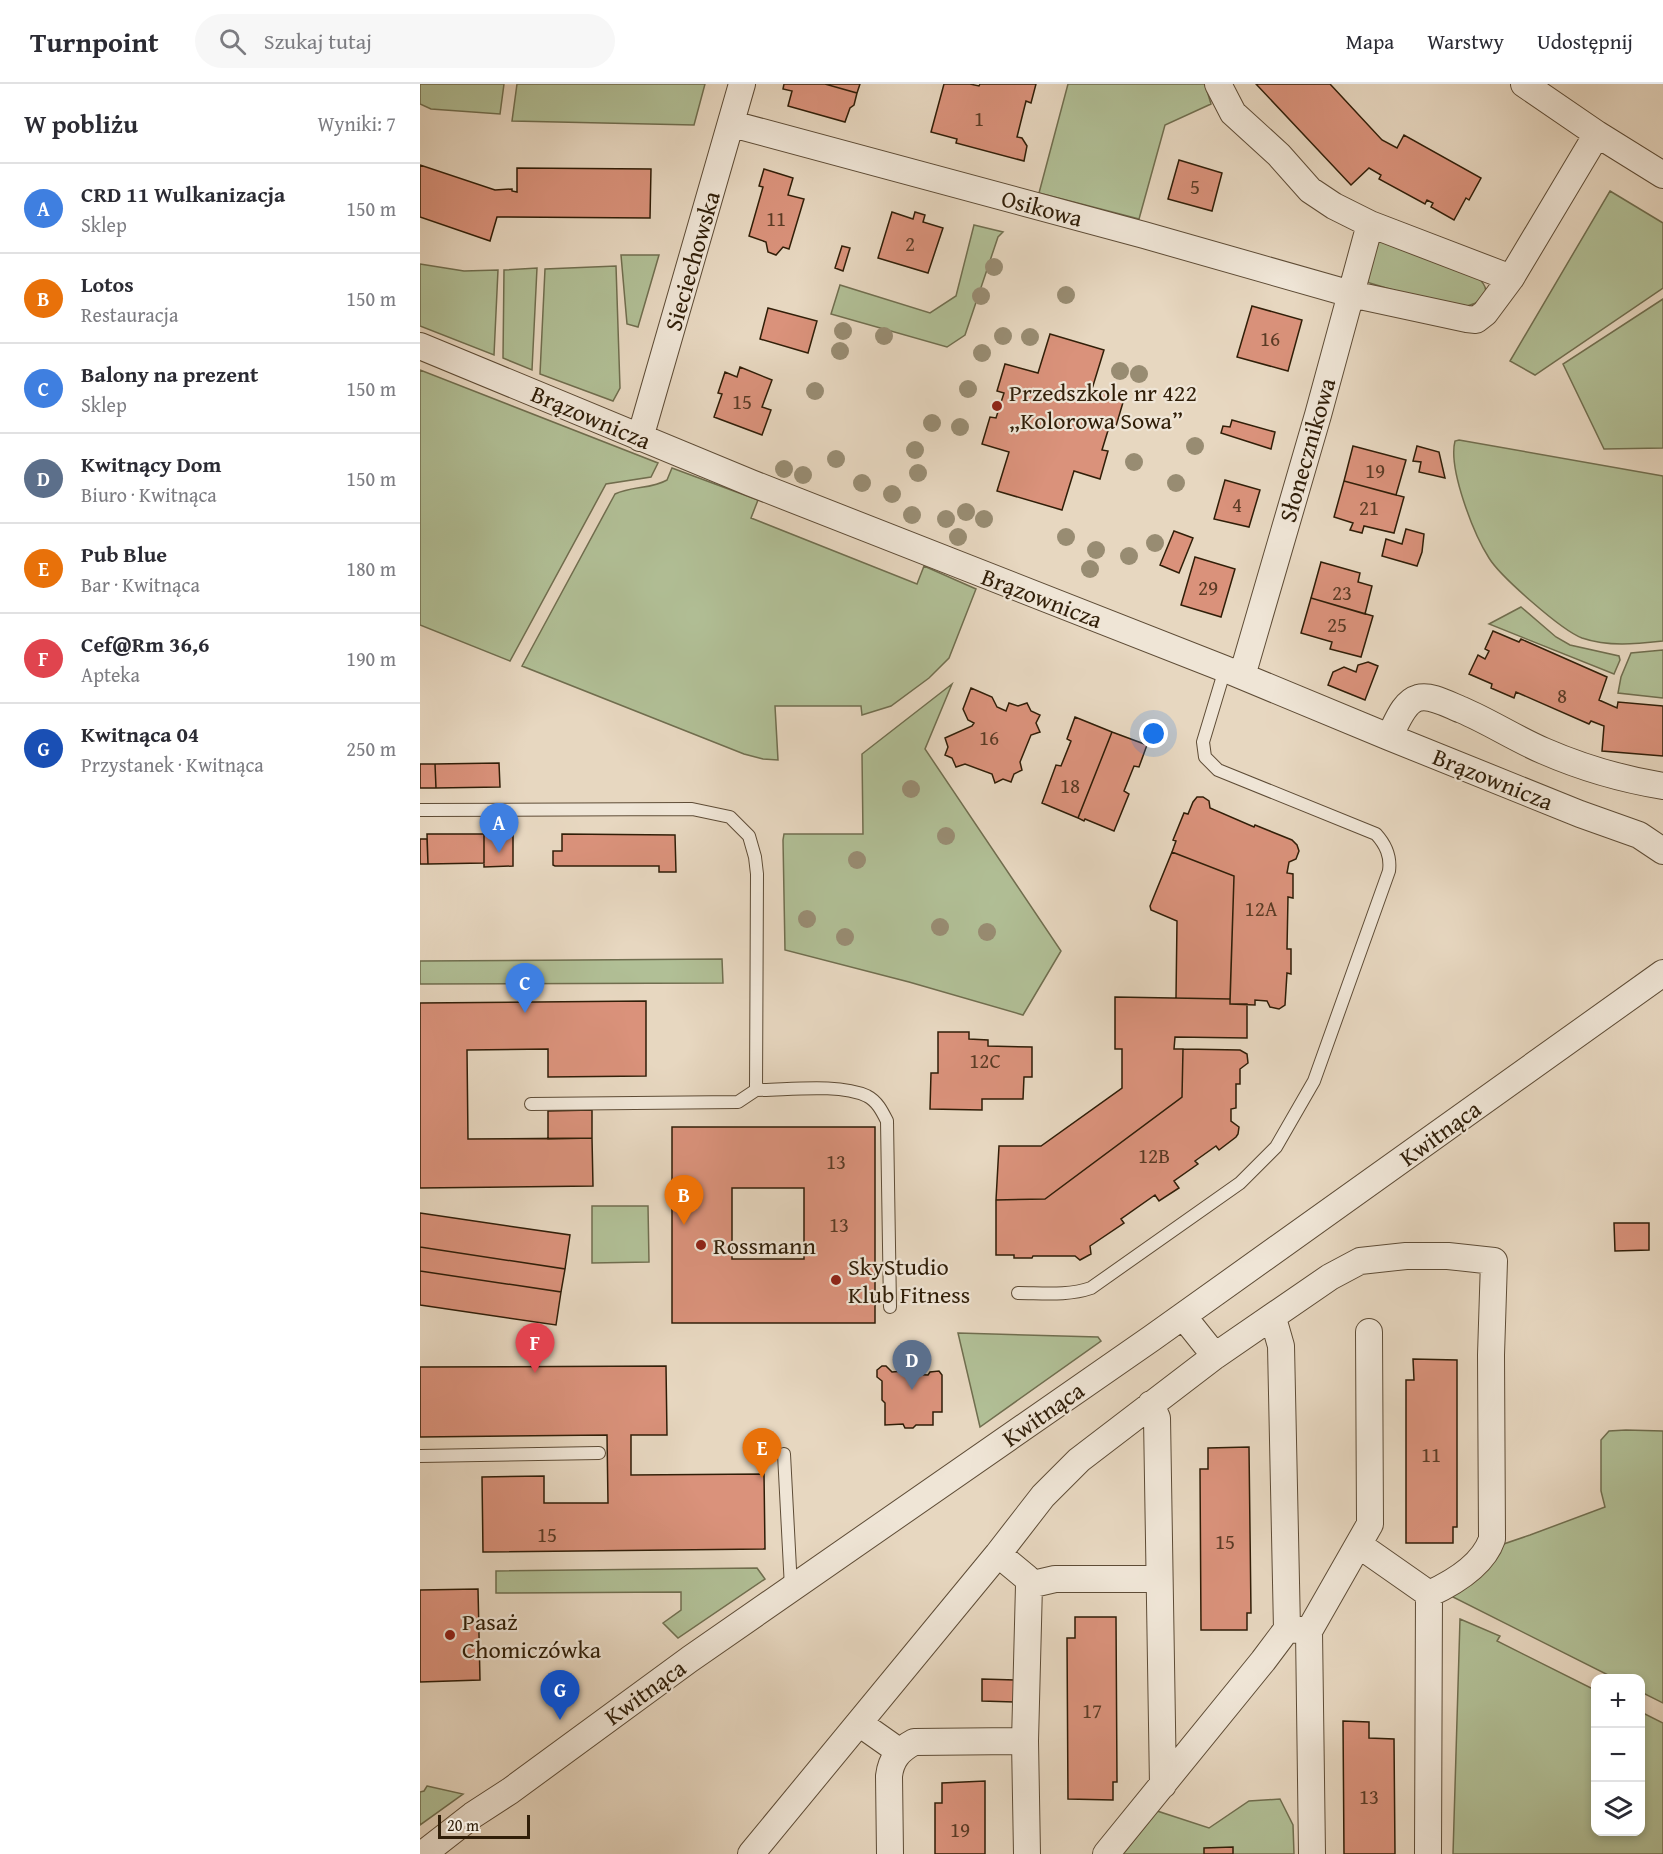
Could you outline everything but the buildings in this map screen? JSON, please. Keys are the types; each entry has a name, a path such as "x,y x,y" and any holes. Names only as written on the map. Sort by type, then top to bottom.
{"street":[{"name":"Sieciechowska","path":"640,438 742,84"},
{"path":"1218,84 1233,113 1279,155 1310,190 1334,206 1370,224 1511,278 1598,134"},
{"path":"1524,84 1663,175"},
{"name":"Osikowa","path":"732,124 1144,235 1351,294 1453,317 1476,320 1485,313 1511,278"},
{"name":"Słonecznikowa","path":"1234,672 1351,294 1370,224"},
{"name":"Brązownicza","path":"420,345 640,438 1234,672 1580,814 1639,835 1663,851"},
{"path":"1389,737 1404,709 1412,700 1426,697 1471,714 1544,751 1605,774 1663,786"},
{"name":"Kwitnąca","path":"423,1854 473,1815 510,1791 690,1659 1016,1434 1663,973"},
{"path":"751,1854 1044,1496 1078,1460 1215,1356 1330,1277 1360,1261 1406,1256 1448,1256 1494,1261 1491,1354 1492,1539 1488,1550 1480,1560 1443,1587 1429,1594"},
{"path":"1183,1316 1215,1356"},
{"path":"1273,1318 1282,1351 1312,1854"},
{"path":"1106,1854 1263,1661 1298,1630 1359,1545 1370,1524 1369,1332"},
{"path":"1151,1404 1157,1418 1163,1785"},
{"path":"1359,1545 1429,1594"},
{"path":"998,1554 1027,1578 1029,1585 1025,1741 1027,1854"},
{"path":"1029,1585 1054,1579 1159,1579"},
{"path":"1428,1854 1429,1594"},
{"path":"859,1723 898,1753"},
{"path":"890,1854 890,1764 904,1747 914,1742 1025,1741"}],"lane":[{"path":"1018,1293 1065,1294 1091,1288 1240,1183 1276,1147 1314,1081 1389,871 1390,862 1387,850 1376,834 1218,770 1205,757 1203,742 1234,672"},
{"path":"420,810 692,809 730,817 749,836 757,874 756,1090"},
{"path":"531,1104 738,1102 756,1090 841,1089 868,1097 880,1107 887,1121 890,1307"},
{"path":"420,1456 598,1453"},
{"path":"784,1455 791,1589"}],"green space":[{"path":"420,84 504,84 500,114 431,109 420,104"},
{"path":"517,84 705,84 694,125 512,121"},
{"path":"1068,84 1205,84 1211,104 1165,125 1139,219 1039,193"},
{"path":"1610,191 1663,223 1663,288 1535,375 1510,361"},
{"path":"974,225 1003,232 998,237 965,335 947,347 831,314 840,285 930,313 956,296"},
{"path":"1375,238 1477,277 1486,290 1485,295 1481,300 1468,306 1453,308 1363,281"},
{"path":"621,255 659,255 638,327 627,324"},
{"path":"420,264 464,271 498,270 494,355 420,326"},
{"path":"616,266 620,388 613,401 540,374 545,269"},
{"path":"537,268 532,370 503,358 504,270"},
{"path":"1663,299 1663,448 1604,449 1563,364"},
{"path":"420,370 658,463 651,477 606,484 510,661 420,625"},
{"path":"1455,441 1663,476 1663,641 1612,644 1582,638 1546,614 1505,577 1483,547 1463,500 1454,453"},
{"path":"672,468 758,500 751,518 917,584 924,566 976,589 949,658 929,678 891,706 862,715 861,706 775,706 778,760 744,754 522,666 615,494 661,483 667,480"},
{"path":"1521,607 1556,637 1570,645 1619,656 1620,660 1614,674 1489,624"},
{"path":"1663,650 1663,698 1618,693 1621,677 1631,653"},
{"path":"952,684 925,749 1061,951 1023,1015 785,950 784,834 863,834 862,754"},
{"path":"722,959 723,983 420,984 420,961"},
{"path":"592,1206 648,1206 649,1262 592,1263"},
{"path":"958,1333 1098,1337 1101,1341 980,1427"},
{"path":"1609,1431 1663,1431 1663,1703 1645,1694 1645,1674 1606,1674 1451,1596 1492,1548 1605,1507 1601,1491 1601,1440"},
{"path":"757,1568 765,1579 678,1638 663,1623 681,1610 681,1592 496,1593 496,1571"},
{"path":"1460,1619 1500,1636 1497,1641 1591,1688 1591,1836 1645,1836 1645,1714 1663,1723 1663,1854 1453,1854"},
{"path":"427,1786 463,1794 420,1825 420,1792 424,1791"},
{"path":"1280,1799 1293,1825 1294,1854 1123,1854 1157,1811 1209,1828 1249,1801"}],"place":[{"name":"Przedszkole nr 422 „Kolorowa Sowa”","path":"997,406"},
{"name":"CRD 11 Wulkanizacja","path":"499,853"},
{"name":"Balony na prezent","path":"525,1013"},
{"name":"Lotos","path":"684,1225"},
{"name":"Rossmann","path":"701,1245"},
{"name":"SkyStudio Klub Fitness","path":"836,1280"},
{"name":"Cef@Rm 36,6","path":"535,1373"},
{"name":"Kwitnący Dom","path":"912,1390"},
{"name":"Pub Blue","path":"762,1478"},
{"name":"Pasaż Chomiczówka","path":"450,1635"},
{"name":"Kwitnąca 04","path":"560,1720"}]}
